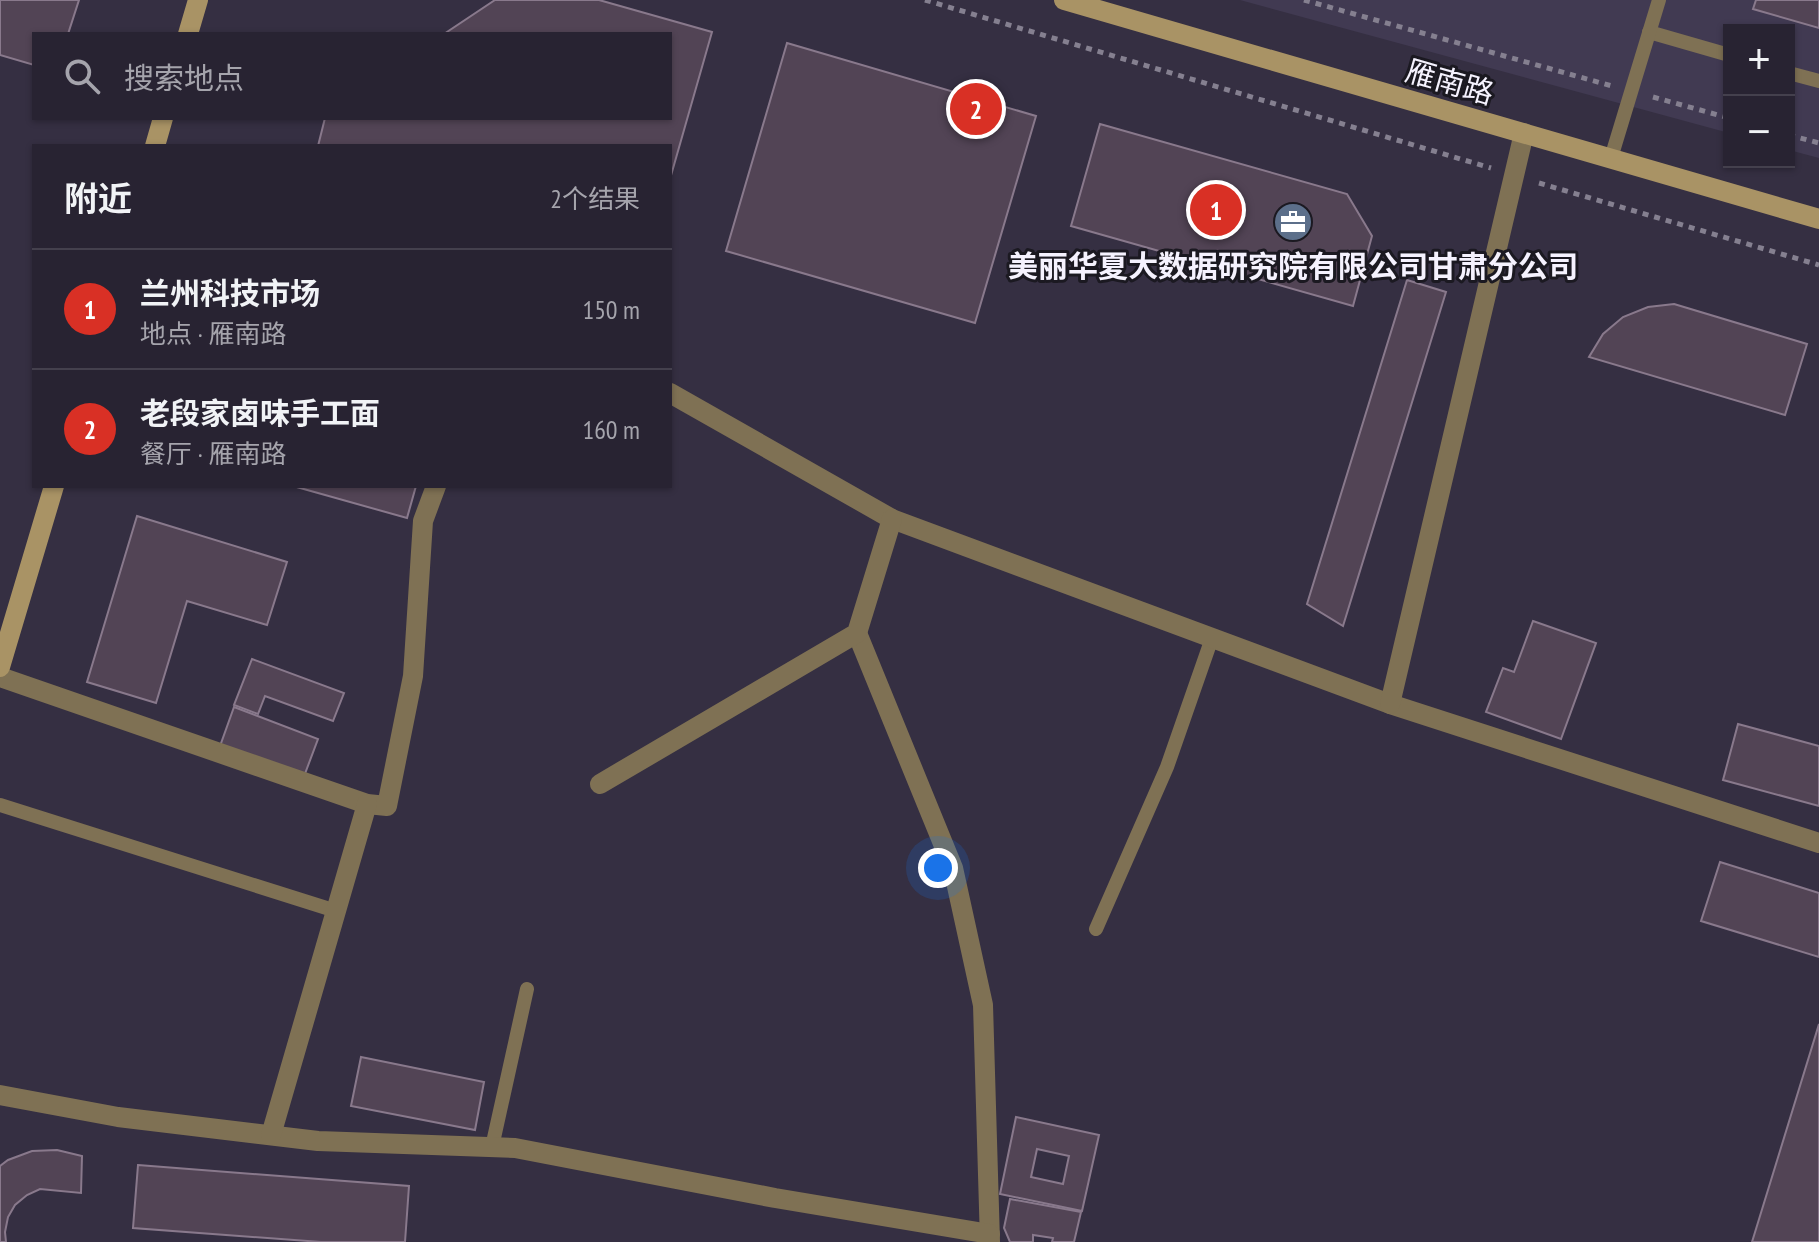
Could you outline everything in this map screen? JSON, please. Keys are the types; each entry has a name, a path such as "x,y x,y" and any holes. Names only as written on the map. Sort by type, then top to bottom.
{"main road":[{"path":"189,32 198,0"},
{"name":"雁南路","path":"1077,2 1819,219"},
{"path":"156,144 162,120"},
{"path":"0,667 53,488"}],"street":[{"path":"1390,704 1524,133"},
{"path":"672,394 892,519 1390,704 1819,843"},
{"path":"0,677 367,804 387,806 413,676 423,521 435,488"},
{"path":"0,1095 118,1117 318,1141 515,1148 990,1238 983,1005 953,868 857,633 892,519"},
{"path":"600,784 857,633"},
{"path":"271,1135 367,804"}],"lane":[{"path":"1611,158 1659,0"},
{"path":"1649,32 1723,53"},
{"path":"1795,75 1819,81"},
{"path":"1096,929 1167,767 1212,638"},
{"path":"0,805 336,911"},
{"path":"492,1147 527,989"}],"path":[{"path":"925,0 1819,265"},
{"path":"1304,0 1723,116"},
{"path":"1795,137 1819,143"}],"shaded area":[{"path":"1240,0 1819,0 1819,158 1795,152 1795,24 1723,24 1723,131"}],"building":[{"path":"0,0 79,0 69,32 32,32 32,64 0,55"},
{"path":"495,0 599,0 712,32 672,172 672,144 318,144 324,120 672,120 672,32 447,32"},
{"path":"1756,0 1819,0 1819,28 1753,9"},
{"path":"787,43 1036,116 975,323 726,251"},
{"path":"1100,124 1347,194 1372,236 1353,306 1071,226"},
{"path":"1407,280 1446,292 1343,626 1307,604"},
{"path":"1674,304 1807,344 1785,415 1589,357 1603,334 1623,317 1648,307"},
{"path":"300,488 415,488 407,518"},
{"path":"137,516 287,562 267,625 187,601 156,703 87,682"},
{"path":"1533,621 1596,643 1561,739 1486,712 1503,668 1514,672"},
{"path":"252,659 344,693 333,721 265,696 258,714 234,705"},
{"path":"234,707 318,739 303,779 219,749"},
{"path":"1738,724 1819,746 1819,806 1723,780"},
{"path":"1720,862 1819,893 1819,957 1701,921"},
{"path":"1819,1024 1819,1242 1752,1242"},
{"path":"361,1057 484,1082 475,1130 351,1106"},
{"path":"1016,1117 1099,1135 1082,1211 1000,1194","holes":["1037,1149 1069,1156 1063,1184 1031,1177"]},
{"path":"57,1150 82,1156 81,1193 40,1189 27,1195 15,1205 8,1217 6,1242 0,1242 0,1166 32,1151"},
{"path":"138,1165 409,1186 405,1242 321,1242 133,1228"},
{"path":"1010,1199 1081,1212 1074,1242 1052,1242 1053,1238 1033,1235 1033,1242 1010,1242 1004,1228"}],"place":[{"name":"老段家卤味手工面","path":"976,109"},
{"name":"兰州科技市场","path":"1216,210"},
{"name":"美丽华夏大数据研究院有限公司甘肃分公司","path":"1293,222"}]}
